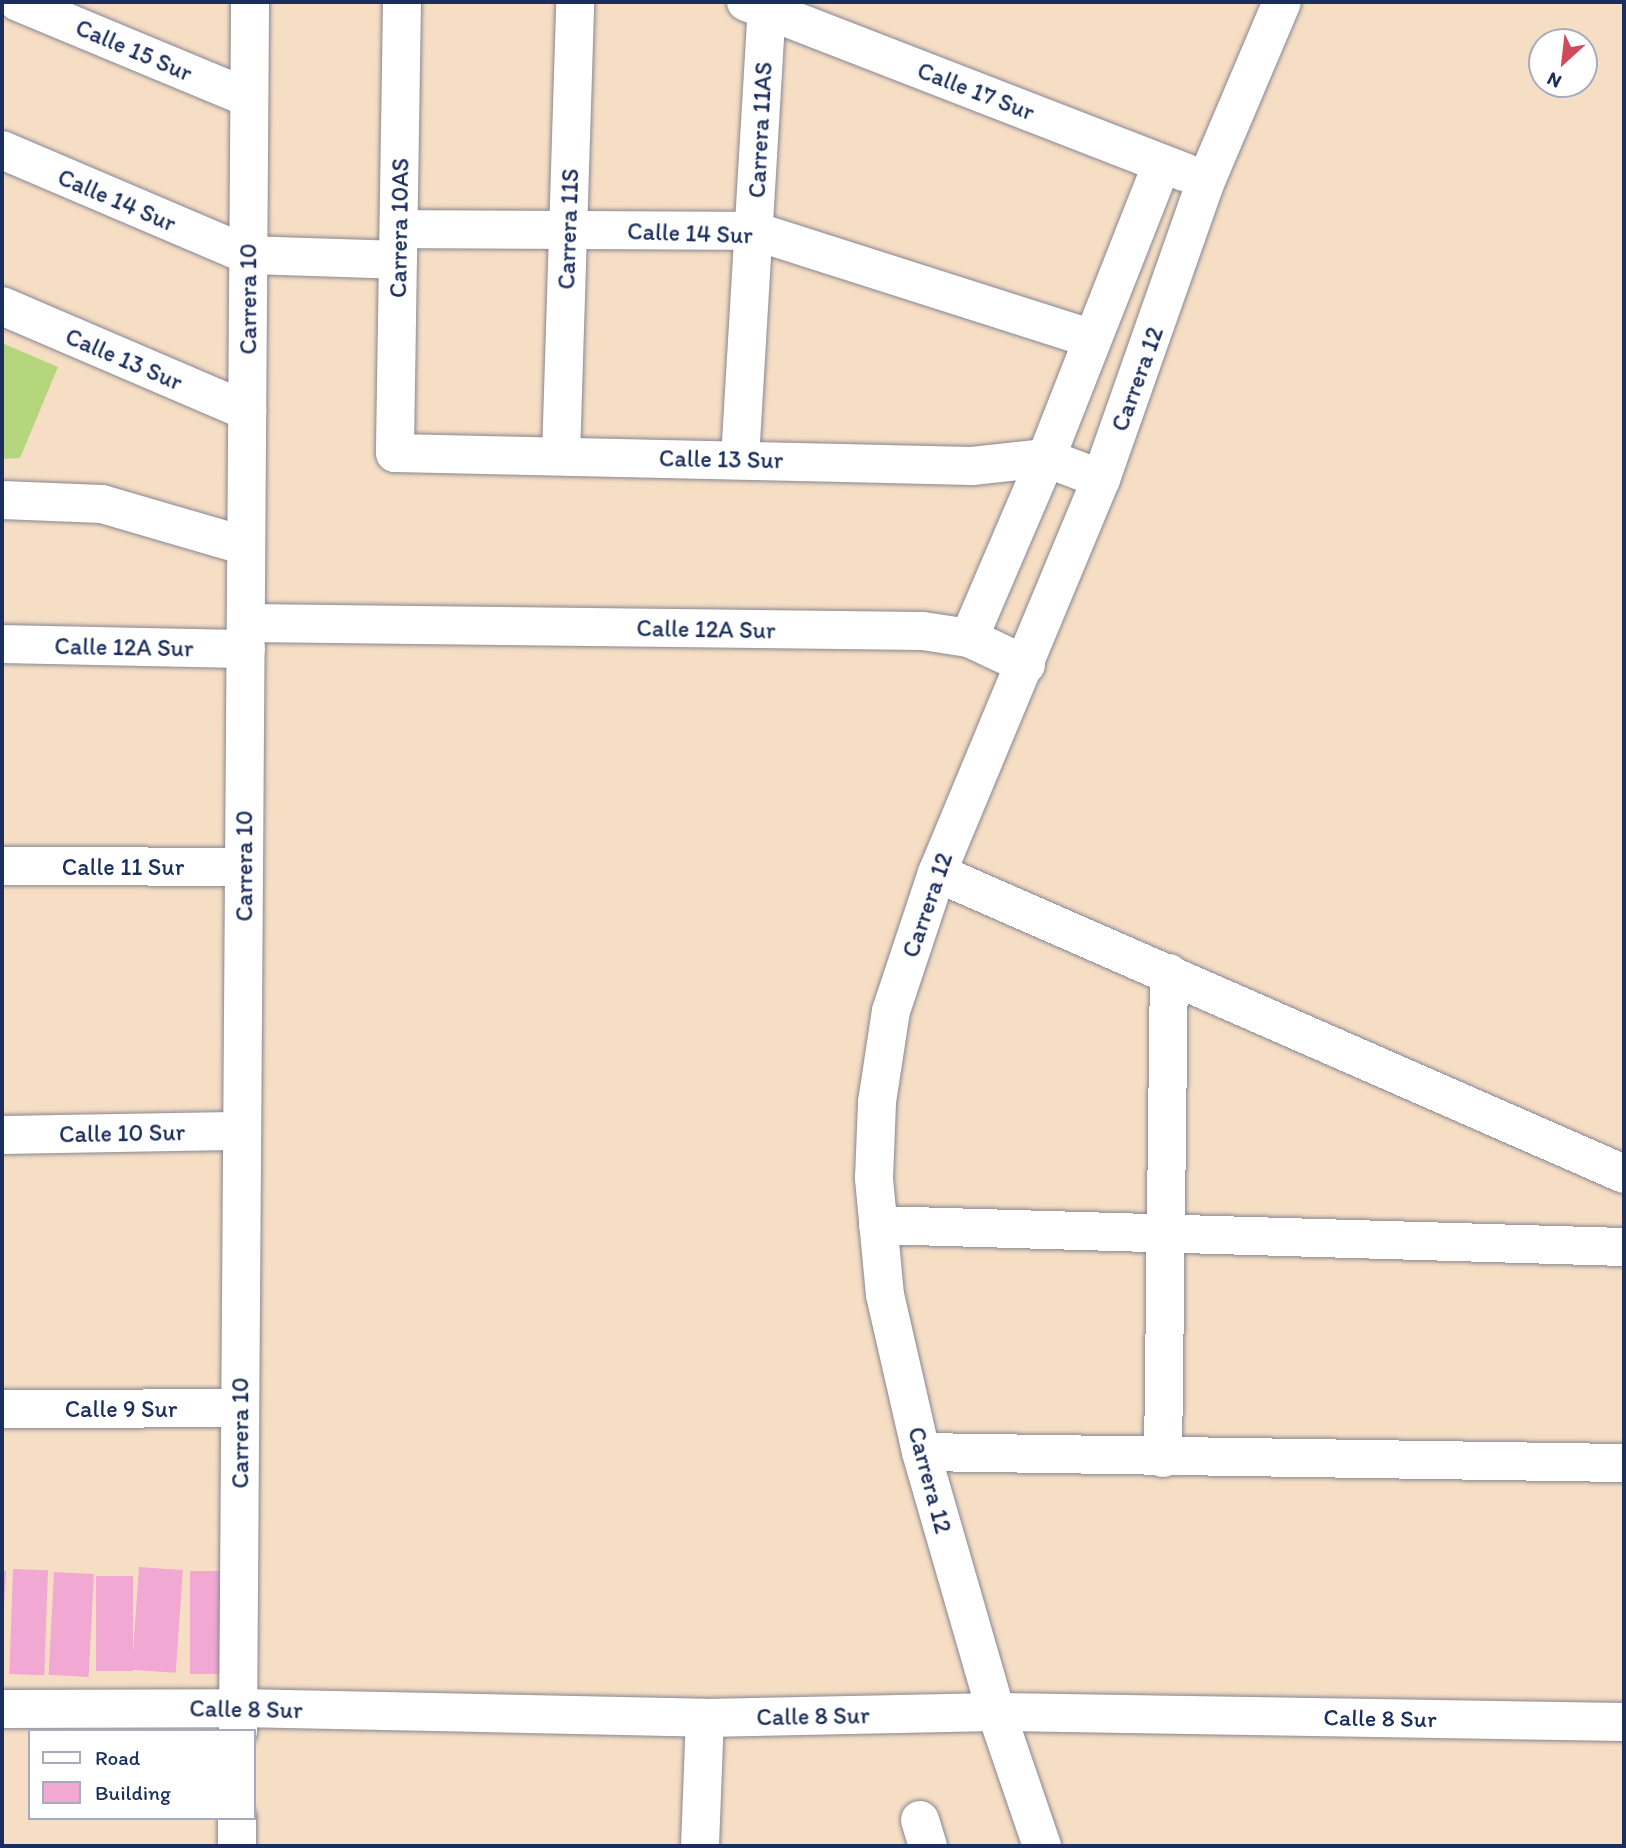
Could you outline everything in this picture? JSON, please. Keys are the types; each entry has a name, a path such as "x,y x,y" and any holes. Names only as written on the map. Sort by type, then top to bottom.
{"street":[{"name":"Calle 15 Sur","path":"18,2 249,98"},
{"name":"Carrera 10","path":"238,1719 250,2"},
{"name":"Carrera 10AS","path":"395,453 402,2"},
{"name":"Carrera 11S","path":"561,456 575,2"},
{"name":"Carrera 12","path":"1042,1846 996,1712 921,1452 886,1295 874,1178 877,1102 891,1011 937,873 1026,665 1101,479 1206,181 1274,4"},
{"name":"Calle 17 Sur","path":"757,6 1206,181"},
{"name":"Carrera 11AS","path":"740,459 754,231 757,6"},
{"name":"Calle 14 Sur","path":"2,150 248,256 568,230 754,231 1092,340"},
{"path":"969,638 1046,458 1162,164"},
{"name":"Calle 13 Sur","path":"2,306 247,411"},
{"name":"Calle 13 Sur","path":"395,453 972,466 1046,458"},
{"path":"1046,458 1101,479"},
{"path":"2,500 102,504 246,546"},
{"name":"Calle 12A Sur","path":"2,644 246,636 923,631 969,638 1026,665"},
{"name":"Calle 11 Sur","path":"2,866 244,867"},
{"path":"937,873 1624,1174"},
{"path":"1163,1458 1169,973"},
{"name":"Calle 10 Sur","path":"2,1135 242,1131"},
{"path":"878,1225 1164,1237 1624,1247"},
{"name":"Calle 9 Sur","path":"2,1409 240,1408"},
{"path":"921,1452 1163,1458 1624,1463"},
{"name":"Calle 8 Sur","path":"2,1709 238,1719 705,1718 996,1712 1624,1722"},
{"path":"700,1846 705,1718"},
{"path":"237,1820 237,1846"}],"green space":[{"path":"2,343 58,367 20,458 2,459"}],"building":[{"path":"139,1567 183,1570 176,1673 132,1670"},
{"path":"13,1569 48,1570 44,1675 9,1674"},
{"path":"2,1571 6,1571 4,1607 2,1607"},
{"path":"190,1571 228,1571 228,1674 190,1674"},
{"path":"54,1572 94,1574 89,1677 49,1675"},
{"path":"96,1576 133,1576 133,1671 96,1671"}]}
